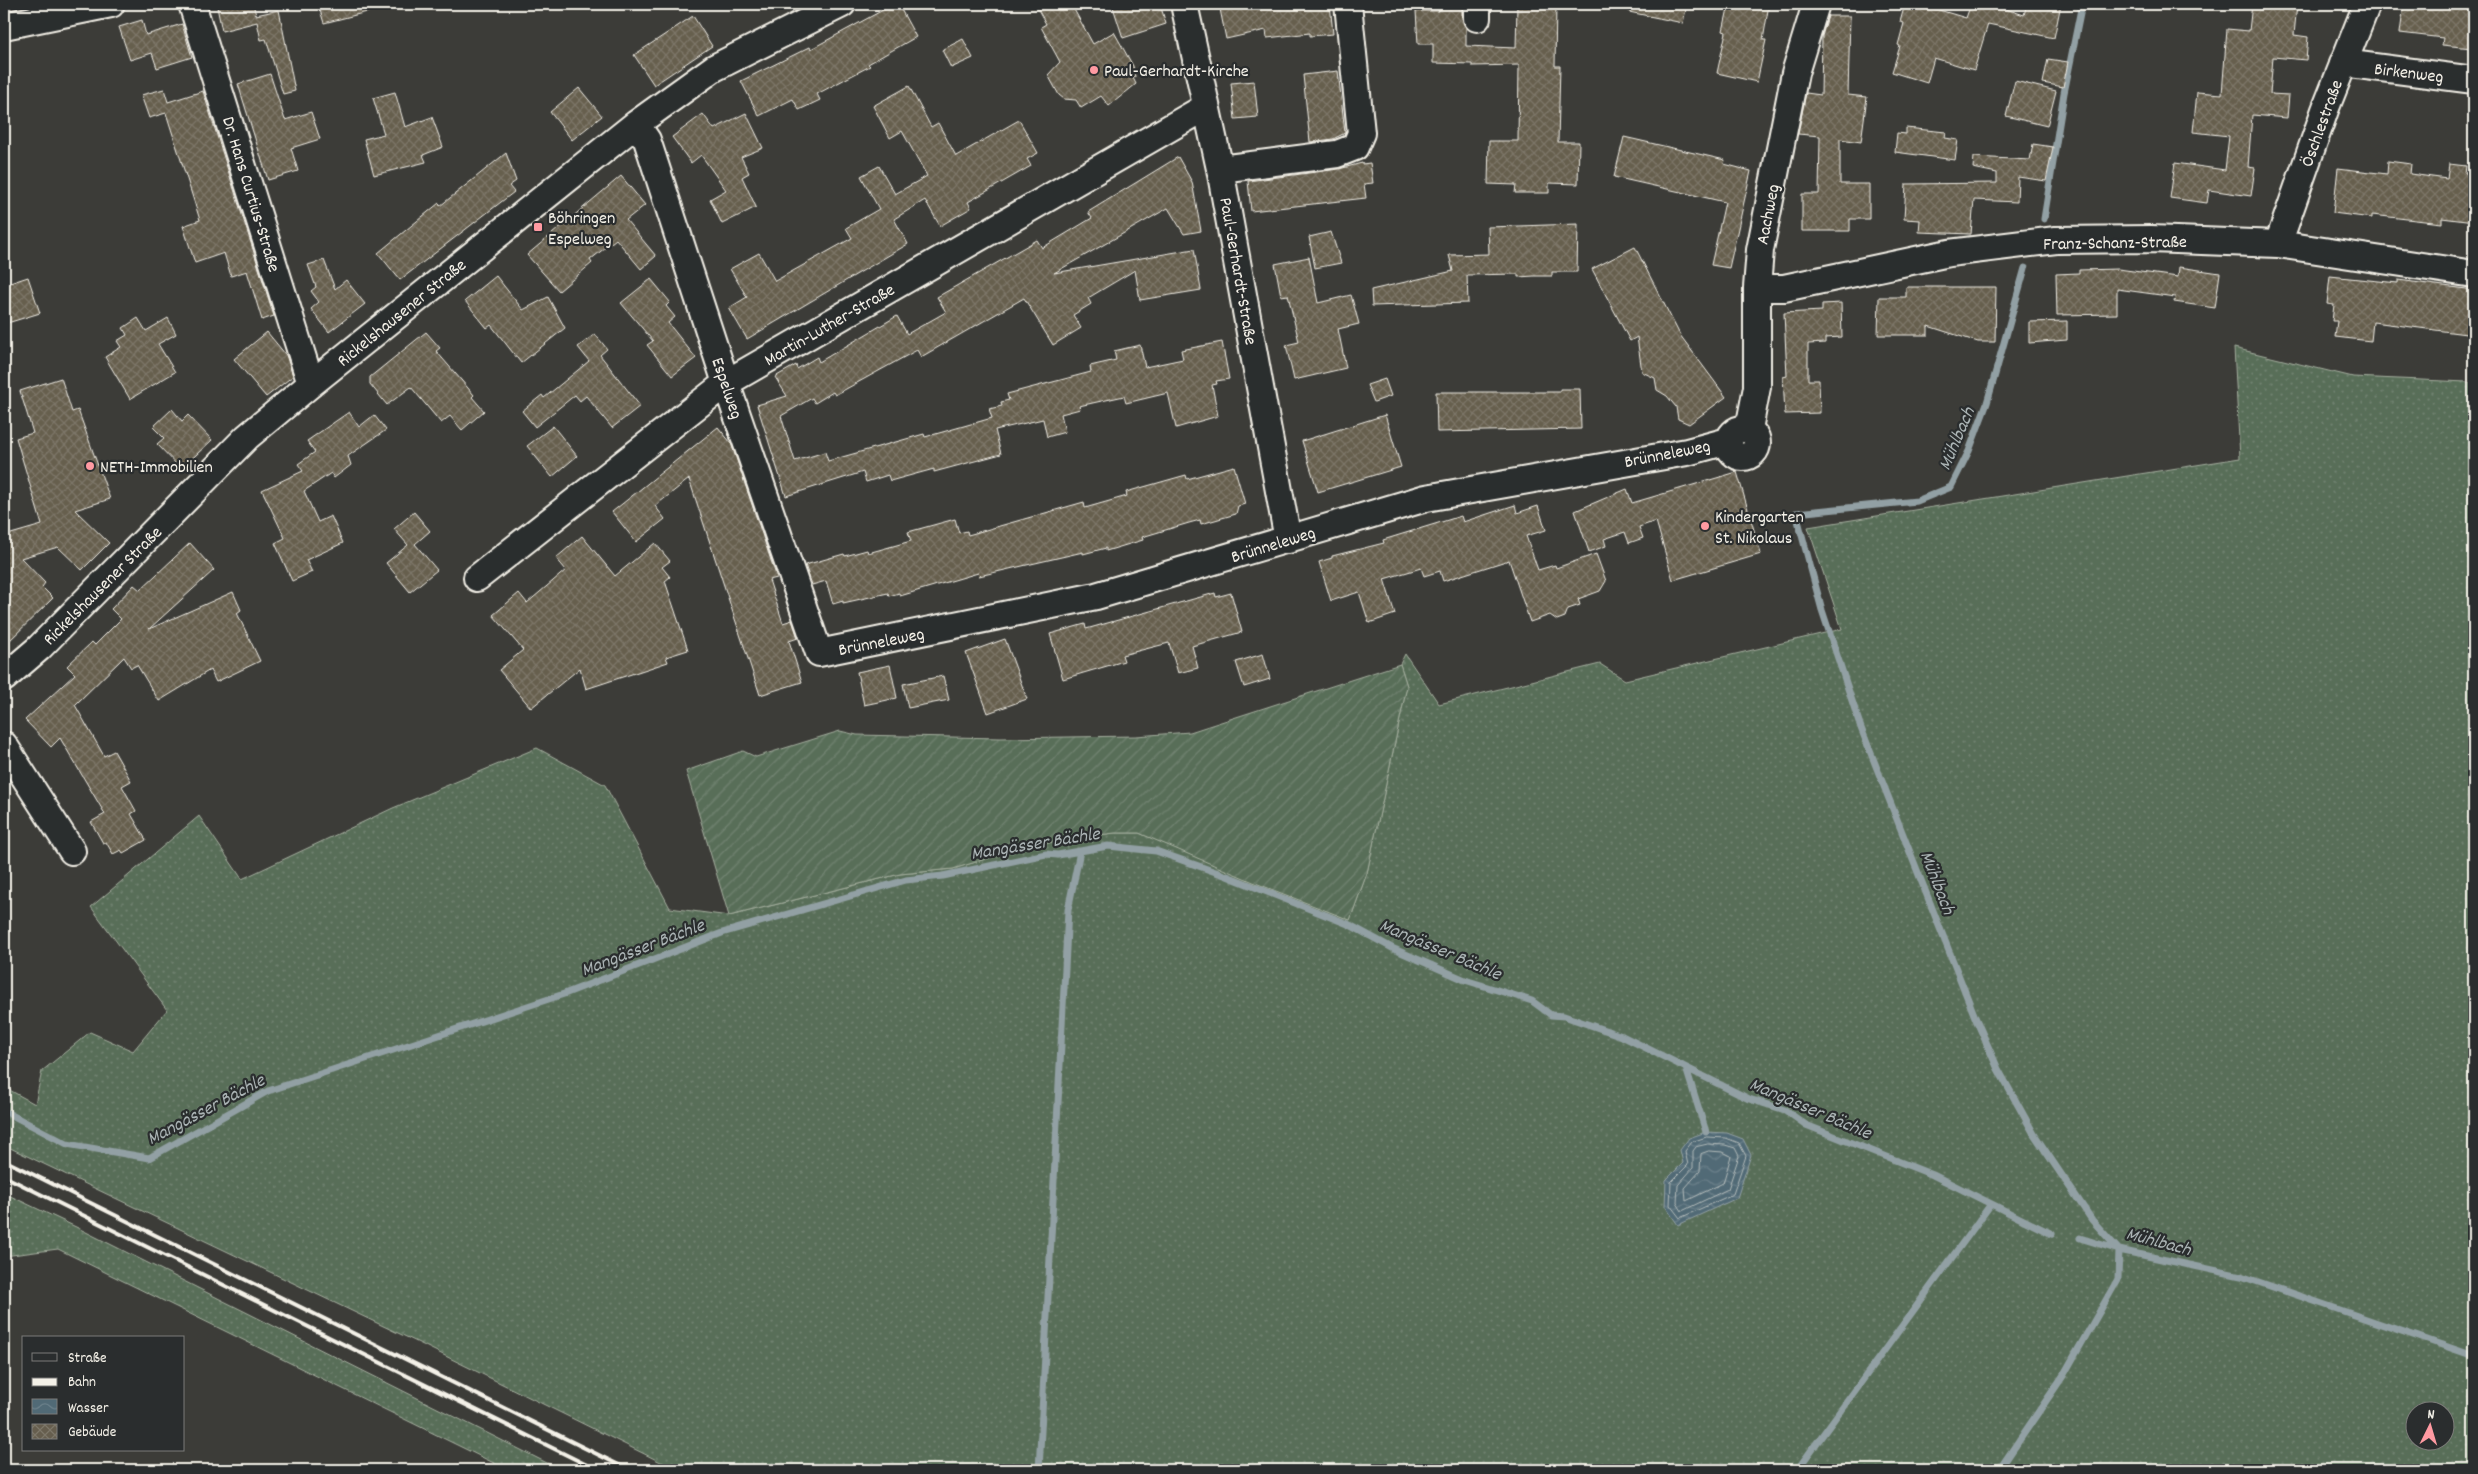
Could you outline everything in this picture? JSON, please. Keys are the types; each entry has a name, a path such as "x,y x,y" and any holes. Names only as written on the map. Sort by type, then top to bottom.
{"street":[{"path":"4,26 111,4"},
{"name":"Dr. Hans Curtius-Straße","path":"192,4 311,384"},
{"name":"Rickelshausener Straße","path":"4,678 39,648 247,437 311,384 636,124 714,68 842,4"},
{"name":"Paul-Gerhardt-Straße","path":"1184,4 1220,169 1288,540"},
{"path":"1220,169 1336,154 1355,147 1361,133 1348,4"},
{"name":"Aachweg","path":"1739,435 1757,387 1757,288 1760,250 1795,73 1816,4"},
{"name":"Öschlestraße","path":"2278,244 2343,64 2367,4"},
{"name":"Birkenweg","path":"2343,64 2474,80"},
{"name":"Martin-Luther-Straße","path":"477,578 726,382 1206,107"},
{"name":"Espelweg","path":"636,124 647,140 726,382 819,653"},
{"name":"Franz-Schanz-Straße","path":"1757,288 1784,288 1948,253 2056,240 2151,239 2278,244 2474,274"},
{"name":"Brünneleweg","path":"819,653 1096,596 1426,498 1688,452 1739,435"},
{"path":"4,745 72,851"}],"green space":[{"path":"2234,348 2353,377 2467,382 2474,385 2474,1470 677,1470 421,1344 4,1145 4,1087 35,1104 42,1071 90,1032 133,1051 167,1010 91,907 199,816 242,879 393,808 537,748 605,785 670,908 729,916 900,874 953,869 1018,849 1067,839 1115,833 1139,833 1350,920 1367,873 1407,686 1400,664 1405,654 1439,704 1600,664 1625,680 1842,629 1808,527 2240,458"},
{"path":"1400,664 1407,686 1367,873 1350,920 1258,884 1139,833 1115,833 1067,839 1018,849 953,869 900,874 729,916 686,771 743,751 756,757 840,731 857,735 1000,738 1136,736 1190,732"},
{"path":"4,1193 78,1228 561,1470 508,1470 58,1249 4,1256"}],"water":[{"path":"1706,1132 1727,1133 1743,1139 1751,1155 1737,1198 1678,1225 1665,1206 1666,1180 1683,1163 1680,1150 1689,1138"}],"building":[{"path":"230,4 253,4 256,15 279,10 295,91 283,94 266,39 261,40 257,22 222,31 217,7"},
{"path":"318,4 374,4 375,10 324,23"},
{"path":"894,4 898,4 916,37 868,64 870,66 817,94 820,100 799,110 793,99 759,116 741,81 810,47 811,49"},
{"name":"Paul-Gerhardt-Kirche","path":"1035,4 1071,4 1093,44 1114,32 1133,66 1135,77 1133,78 1136,84 1109,106 1101,96 1081,108 1076,100 1064,99 1059,95 1048,75 1060,62 1041,27 1046,24"},
{"path":"1112,4 1160,4 1166,24 1123,38"},
{"path":"1219,4 1330,4 1333,34 1310,36 1310,33 1267,38 1266,30 1226,39"},
{"path":"1439,4 1462,4 1462,18 1466,28 1466,46 1516,48 1517,4 1556,4 1555,66 1560,66 1558,142 1579,142 1578,184 1549,183 1549,193 1515,193 1516,185 1488,184 1489,141 1518,141 1519,65 1472,66 1472,64 1433,63 1433,44 1418,44 1416,11 1439,11"},
{"path":"1630,4 1687,4 1683,23 1629,12"},
{"path":"1729,4 1769,4 1763,40 1766,40 1757,82 1717,73 1726,32 1723,31"},
{"path":"1905,4 1919,4 1966,18 1971,4 1991,4 2024,15 2027,4 2061,4 2054,38 1988,24 1974,70 1934,58 1927,83 1892,72 1900,46 1898,45 1904,23 1900,22"},
{"path":"2252,4 2297,4 2294,35 2308,37 2306,60 2273,57 2270,94 2289,95 2287,118 2252,115 2248,167 2255,168 2251,196 2209,190 2207,203 2170,198 2175,163 2225,170 2229,136 2193,132 2197,92 2222,94 2227,29 2249,31"},
{"path":"2404,4 2474,4 2472,48 2442,45 2443,38 2400,33"},
{"path":"693,16 712,46 654,85 634,55"},
{"path":"1828,16 1850,16 1848,95 1867,97 1861,142 1840,139 1840,184 1869,184 1869,219 1850,219 1850,231 1802,231 1802,194 1819,194 1820,136 1798,134 1806,93 1821,95 1822,36"},
{"path":"142,20 146,35 182,24 192,57 157,68 152,53 130,60 119,27"},
{"path":"963,39 973,58 951,68 942,50"},
{"path":"2048,59 2068,62 2063,87 2043,83"},
{"path":"1338,71 1345,133 1333,139 1310,142 1303,75"},
{"path":"270,74 285,120 311,112 320,139 291,148 298,171 268,180 238,84"},
{"path":"1254,81 1258,117 1235,119 1231,83"},
{"path":"2015,81 2056,91 2047,126 2006,116"},
{"path":"909,86 931,127 938,123 956,156 1019,120 1038,153 1027,159 1031,166 968,202 971,208 940,226 925,200 894,219 908,244 747,339 729,308 747,297 730,269 759,253 775,281 852,238 846,228 879,209 861,176 879,166 895,194 927,176 902,131 890,138 873,106"},
{"path":"579,88 602,116 572,140 550,112"},
{"path":"164,89 168,102 203,91 274,316 262,320 247,271 231,276 224,253 195,263 183,226 200,220 166,113 149,118 141,95"},
{"path":"395,92 405,127 432,117 443,147 423,155 426,162 374,175 364,139 384,134 373,98"},
{"path":"746,113 763,148 741,157 749,173 742,177 756,207 722,224 710,199 726,190 701,155 691,163 672,137 703,114 714,129"},
{"path":"1906,128 1946,132 1945,138 1958,140 1955,160 1895,152 1897,133 1906,134"},
{"path":"1624,137 1725,160 1724,164 1751,171 1729,268 1711,265 1725,202 1614,177"},
{"path":"2033,144 2053,147 2046,181 2018,177 2017,202 1974,200 1971,234 1919,232 1920,220 1904,219 1906,184 1997,183 1997,173 1973,168 1974,157 2030,160"},
{"path":"506,153 516,181 509,186 514,192 400,280 378,253 439,203 440,206"},
{"path":"1178,157 1192,182 1201,231 1184,234 1168,208 1054,273 1194,249 1201,290 1140,300 1135,270 1088,298 1091,304 1073,315 1081,328 1053,345 1024,298 921,357 917,350 835,395 833,392 815,403 812,398 781,416 795,461 825,452 828,461 924,434 925,437 992,418 989,409 1002,406 1001,402 1009,400 1007,394 1091,372 1090,366 1116,360 1114,351 1140,345 1145,367 1183,359 1181,350 1222,342 1229,379 1216,381 1217,384 1212,385 1218,416 1176,428 1168,393 1126,403 1124,396 1079,406 1080,409 1061,414 1065,432 1047,437 1043,419 995,430 1001,454 934,472 934,469 890,481 888,475 866,482 863,472 786,496 757,405 787,396 775,377 796,365 797,369 817,357 819,362 897,316 907,334 946,312 937,297 1037,240 1042,248 1092,218 1088,212"},
{"path":"2388,161 2411,164 2410,174 2447,179 2449,164 2466,166 2465,173 2474,174 2474,222 2442,218 2442,223 2372,215 2372,218 2333,213 2338,168 2387,174"},
{"path":"1362,163 1370,163 1373,183 1364,184 1366,198 1251,211 1248,181 1339,169"},
{"path":"621,176 645,205 626,220 656,256 641,269 616,239 590,260 592,263 559,291 527,255"},
{"path":"1578,224 1577,272 1552,272 1552,276 1518,277 1518,274 1467,275 1468,303 1372,306 1371,290 1453,271 1449,255 1489,254 1488,227"},
{"path":"1331,232 1341,263 1315,268 1309,237"},
{"path":"1635,247 1680,335 1726,397 1689,424 1678,419 1676,407 1667,396 1657,390 1655,378 1642,372 1637,337 1630,341 1592,269"},
{"path":"1309,257 1318,303 1351,295 1359,324 1338,329 1346,368 1294,380 1286,345 1299,342 1288,295 1281,296 1275,264"},
{"path":"324,260 335,289 346,280 365,304 329,332 311,309 319,302 311,291 316,287 308,265"},
{"path":"2179,267 2220,273 2215,308 2174,302 2175,297 2117,289 2117,314 2057,315 2056,274 2079,273 2079,270 2118,269 2178,277"},
{"path":"496,276 523,310 548,297 565,328 521,363 491,325 487,328 465,301"},
{"path":"2330,276 2398,283 2398,280 2474,290 2474,335 2373,322 2371,341 2335,337 2337,321 2332,321 2334,305 2327,304"},
{"path":"28,277 40,313 4,324 4,285"},
{"path":"651,279 670,302 666,306 675,317 668,323 696,358 672,376 647,345 653,341 621,303"},
{"path":"1906,287 1996,287 1995,342 1978,342 1928,326 1928,335 1878,335 1879,297 1906,297"},
{"path":"1841,303 1842,337 1825,338 1825,343 1808,344 1808,380 1819,380 1820,413 1785,414 1783,377 1787,376 1784,313 1822,311 1822,304"},
{"path":"138,318 146,331 168,318 176,334 158,344 175,372 130,399 105,357 121,347 117,341 127,335 123,328"},
{"path":"2067,321 2067,340 2029,343 2029,322"},
{"path":"267,332 286,355 293,376 266,397 234,359"},
{"path":"426,332 440,348 436,351 474,395 472,397 484,411 462,430 450,416 441,423 411,387 387,405 370,384 370,377"},
{"path":"595,334 607,349 600,355 640,406 612,428 586,396 580,401 575,395 535,427 522,411 542,395 544,398 589,361 578,347"},
{"path":"61,378 72,412 78,410 110,499 75,510 109,543 82,570 58,547 21,558 45,583 42,587 53,598 4,646 4,536 42,525 16,438 33,433 20,391"},
{"path":"1385,379 1391,396 1374,402 1367,385"},
{"path":"1560,389 1580,389 1581,429 1437,432 1436,392 1560,392"},
{"path":"172,409 182,421 188,415 212,440 181,469 157,444 164,438 153,427"},
{"path":"349,412 359,427 374,415 386,430 348,456 351,465 334,478 331,473 304,491 318,522 331,516 343,543 306,560 312,572 292,581 275,543 285,538 262,490 303,471 298,464 315,452 307,441"},
{"path":"1385,415 1401,467 1318,492 1302,441"},
{"path":"553,426 577,456 552,477 527,446"},
{"path":"718,427 731,443 777,578 769,580 783,623 792,620 798,638 789,641 802,682 760,695 689,479 655,506 665,519 636,542 612,512"},
{"path":"1234,466 1245,504 1238,506 1236,514 1201,524 1200,520 1189,523 1142,537 1143,540 1106,551 1106,548 1083,554 1083,552 979,576 978,573 900,596 899,593 889,596 888,593 833,604 826,581 812,585 805,565 844,554 845,556 867,550 868,553 911,541 908,532 955,519 959,533 967,531 968,535 1084,502 1085,508 1127,496 1126,492 1186,475 1187,479"},
{"name":"Kindergarten St. Nikolaus","path":"1737,472 1761,554 1673,580 1656,521 1639,527 1643,538 1629,543 1625,532 1604,539 1606,546 1589,552 1575,511 1627,489 1632,503"},
{"path":"1515,505 1517,513 1538,506 1546,530 1526,536 1538,570 1555,565 1556,568 1596,554 1606,581 1600,591 1578,599 1580,605 1568,609 1565,617 1557,620 1550,615 1530,622 1509,560 1443,581 1440,571 1424,576 1421,568 1384,579 1395,614 1369,623 1359,592 1331,601 1319,562 1332,558 1332,556 1384,543 1383,540 1461,516 1463,522"},
{"path":"414,512 430,531 415,544 437,570 410,592 386,563 408,545 394,529"},
{"path":"582,536 615,576 655,543 670,561 662,567 670,577 665,581 688,650 666,657 668,662 586,689 580,668 531,708 499,670 523,650 493,615 519,593 527,603 566,570 556,558"},
{"path":"190,543 214,570 149,629 233,592 241,610 237,613 260,661 216,682 210,670 159,701 137,665 131,668 124,657 75,705 104,756 114,751 131,781 122,786 136,811 131,814 146,840 123,853 121,850 113,854 106,842 103,843 91,822 105,814 60,738 51,747 25,720 75,674 67,666 92,642 95,645 121,619 111,609 134,585 140,590"},
{"path":"1215,593 1216,597 1231,593 1242,632 1192,646 1198,668 1178,673 1169,643 1122,655 1124,661 1063,679 1050,634 1085,624 1086,629"},
{"path":"1005,639 1027,699 988,713 966,653"},
{"path":"1263,654 1270,679 1244,687 1236,662"},
{"path":"890,665 897,698 864,705 857,672"},
{"path":"943,676 949,700 908,708 903,684"}],"waterway":[{"name":"Mühlbach","path":"2044,219 2064,93 2082,4"},
{"name":"Mühlbach","path":"2025,268 1987,403 1969,451 1951,487 1917,501 1796,513 1822,610 1861,728 1975,1017 1998,1069 2034,1134 2092,1220 2119,1250"},
{"name":"Mangässer Bächle","path":"4,1111 67,1144 149,1158 268,1091 564,994 722,933 906,880 943,876 1046,854 1058,855 1108,846 1156,851 1227,876 1348,924 1394,949 1465,980 1532,1001 1551,1015 1564,1016 1622,1036 1749,1099 1785,1110 1806,1125 1933,1175 2052,1234"},
{"path":"1039,1470 1068,910 1080,851"},
{"path":"1686,1068 1706,1132"},
{"path":"1797,1470 1991,1204"},
{"name":"Mühlbach","path":"2080,1238 2119,1250 2241,1276 2474,1356"},
{"path":"1999,1470 2063,1376 2118,1279 2119,1250"}],"railway":[{"path":"4,1160 629,1470"},
{"path":"4,1176 597,1470"}],"place":[{"name":"Paul-Gerhardt-Kirche","path":"1094,70"},
{"name":"Böhringen Espelweg","path":"538,227"},
{"name":"NETH-Immobilien","path":"90,466"},
{"name":"Kindergarten St. Nikolaus","path":"1705,526"}]}
